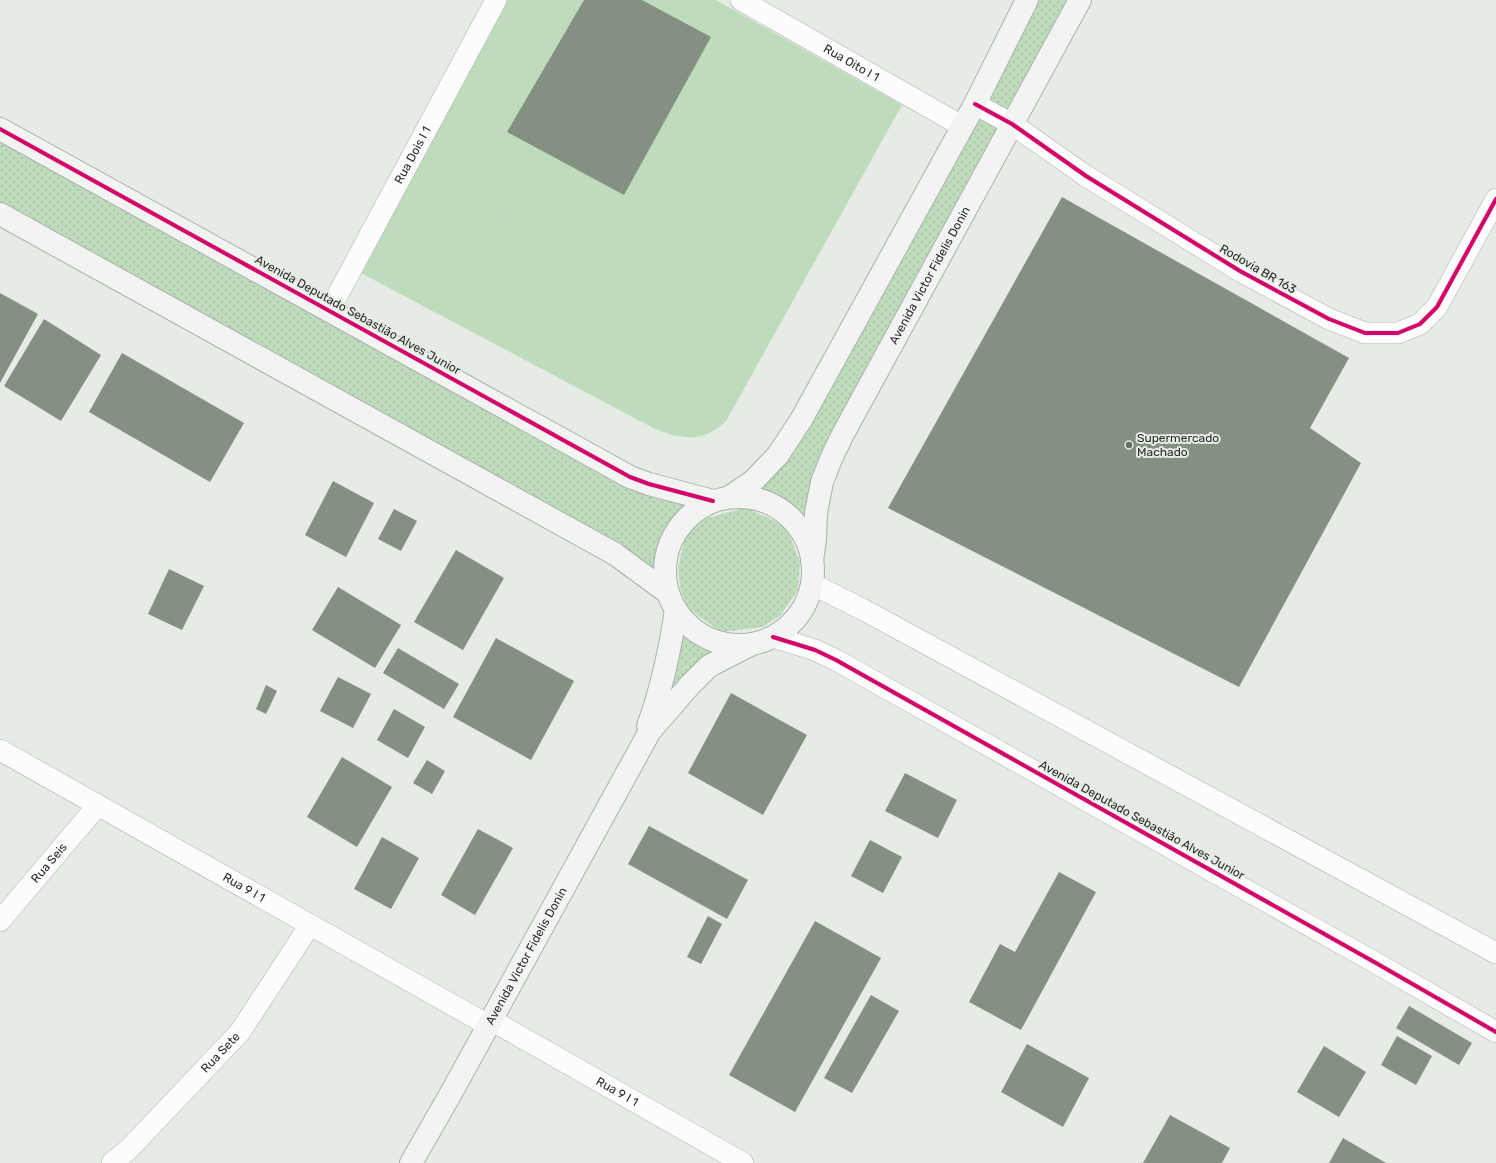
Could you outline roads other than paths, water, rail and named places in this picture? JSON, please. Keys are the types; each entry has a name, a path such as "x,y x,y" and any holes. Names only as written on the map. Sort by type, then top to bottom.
{"street":[{"name":"Rua Dois I 1","path":"330,311 496,0"},
{"name":"Rua Oito I 1","path":"740,0 962,126"},
{"path":"672,602 665,575 666,556 672,538 682,522 696,509 722,498 753,481 778,455 801,420 975,104 1027,0"},
{"name":"Avenida Victor Fidelis Donin","path":"812,561 816,513 822,482 831,459 843,434 1080,0"},
{"name":"Rodovia BR 163","path":"975,104 1012,124 1086,176 1240,271 1329,319 1365,333 1398,333 1420,324 1437,307 1496,199"},
{"name":"Avenida Deputado Sebastião Alves Junior","path":"0,129 630,477 649,484 722,498 750,497 769,502 785,512 798,526 808,543 812,561"},
{"path":"0,214 615,554 672,602 687,624 701,635 717,642 734,645 752,644 773,637 792,623 805,605 812,584 812,561"},
{"path":"812,584 862,609 1496,953"},
{"name":"Avenida Victor Fidelis Donin","path":"640,748 657,702 664,676 669,651 672,602"},
{"name":"Avenida Deputado Sebastião Alves Junior","path":"773,637 816,650 836,660 1496,1032"},
{"name":"Avenida Victor Fidelis Donin","path":"411,1163 650,731 690,685 709,666 752,644"},
{"name":"Rua 9 I 1","path":"0,750 310,925 490,1022 743,1163"},
{"name":"Rua Seis","path":"0,921 98,804"},
{"name":"Rua Sete","path":"112,1163 128,1150 240,1032 310,925"}],"place":[{"name":"Supermercado Machado","path":"1129,445"}]}
